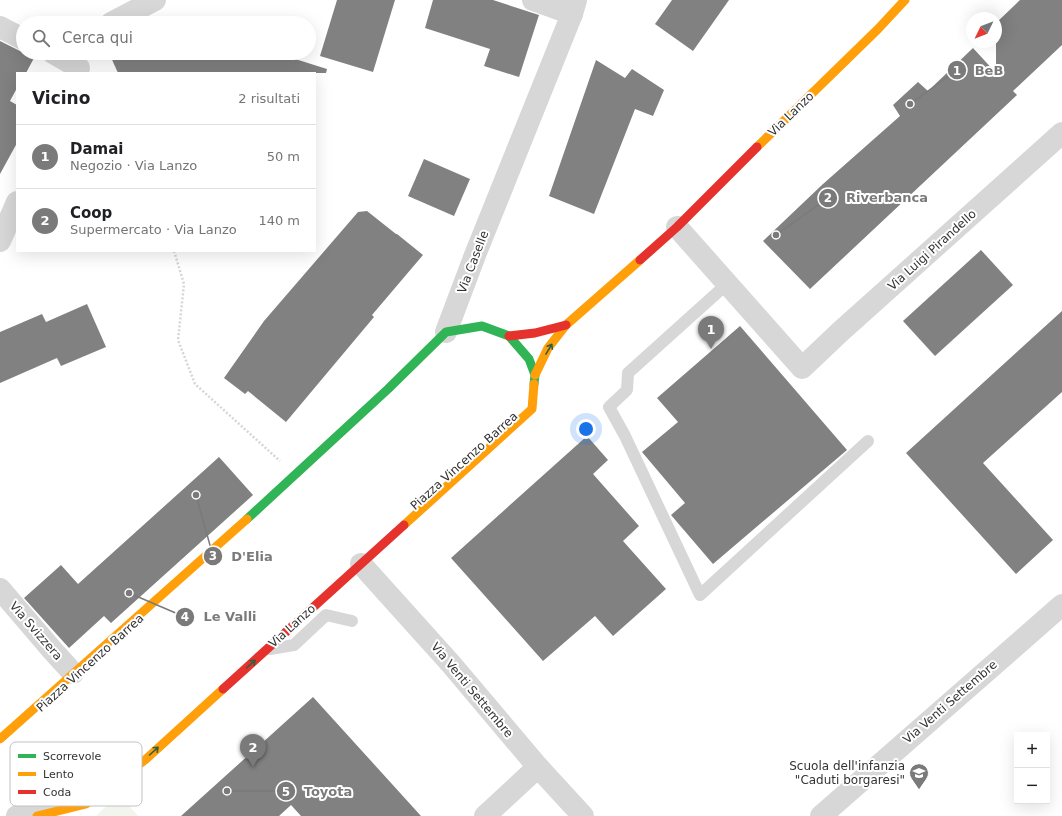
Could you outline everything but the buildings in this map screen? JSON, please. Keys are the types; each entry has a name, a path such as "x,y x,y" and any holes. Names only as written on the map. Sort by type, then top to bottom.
{"street":[{"path":"124,16 155,0"},
{"path":"533,0 574,7"},
{"name":"Via Lanzo","path":"142,762 532,409 535,375 548,348 566,325 677,227 734,169 878,29 905,0"},
{"name":"Via Caselle","path":"295,474 388,389 446,332 475,255 574,7"},
{"path":"0,27 16,35"},
{"path":"69,60 81,65"},
{"name":"Via Luigi Pirandello","path":"728,283 802,368 1062,133"},
{"path":"0,242 16,204"},
{"path":"677,227 728,283"},
{"name":"Via Lanzo","path":"509,336 536,333 566,325"},
{"path":"446,332 482,326 509,336 529,359 535,375"},
{"name":"Piazza Vincenzo Barrea","path":"0,743 450,341 460,336 472,333 484,333 496,336 507,342 516,350 523,360 527,371 528,383 527,394 523,406 516,415 142,750"},
{"path":"0,739 261,507 295,474"},
{"name":"Via Venti Settembre","path":"361,564 451,664 538,767 583,816"},
{"name":"Via Svizzera","path":"0,589 53,652 73,673"},
{"name":"Via Venti Settembre","path":"821,816 1062,604"},
{"path":"485,816 538,767"},
{"name":"Piazza Vincenzo Barrea","path":"17,816 31,809 45,806"},
{"name":"Via Lanzo","path":"37,816 78,806"}],"lane":[{"path":"728,283 628,373 627,390 609,407 625,436 700,595 868,441"},
{"path":"266,650 294,645 326,615 352,621"}],"path":[{"path":"174,252 184,284 178,340 195,384 295,474"}],"shaded area":[{"path":"106,806 129,806 138,816 96,816"}],"traffic: fast":[{"path":"247,519 388,389 446,332 482,326 509,336 529,359 535,375 534,384"}],"traffic: slow":[{"path":"757,147 878,29 905,0"},
{"path":"535,375 548,348 566,325 640,260"},
{"path":"404,525 532,409 534,384"},
{"path":"0,739 247,519"},
{"path":"142,762 223,689"},
{"path":"37,816 78,806"}],"traffic: jam":[{"path":"640,260 677,227 757,147"},
{"path":"509,336 535,333 566,325"},
{"path":"223,689 404,525"}],"place":[{"name":"BeB","path":"910,104"},
{"name":"Riverbanca","path":"776,235"},
{"name":"Damai","path":"711,349"},
{"name":"D'Elia","path":"196,495"},
{"name":"Le Valli","path":"129,593"},
{"name":"Coop","path":"253,767"},
{"name":"Scuola dell'infanzia \"Caduti borgaresi\"","path":"919,790"},
{"name":"Toyota","path":"227,791"}]}
